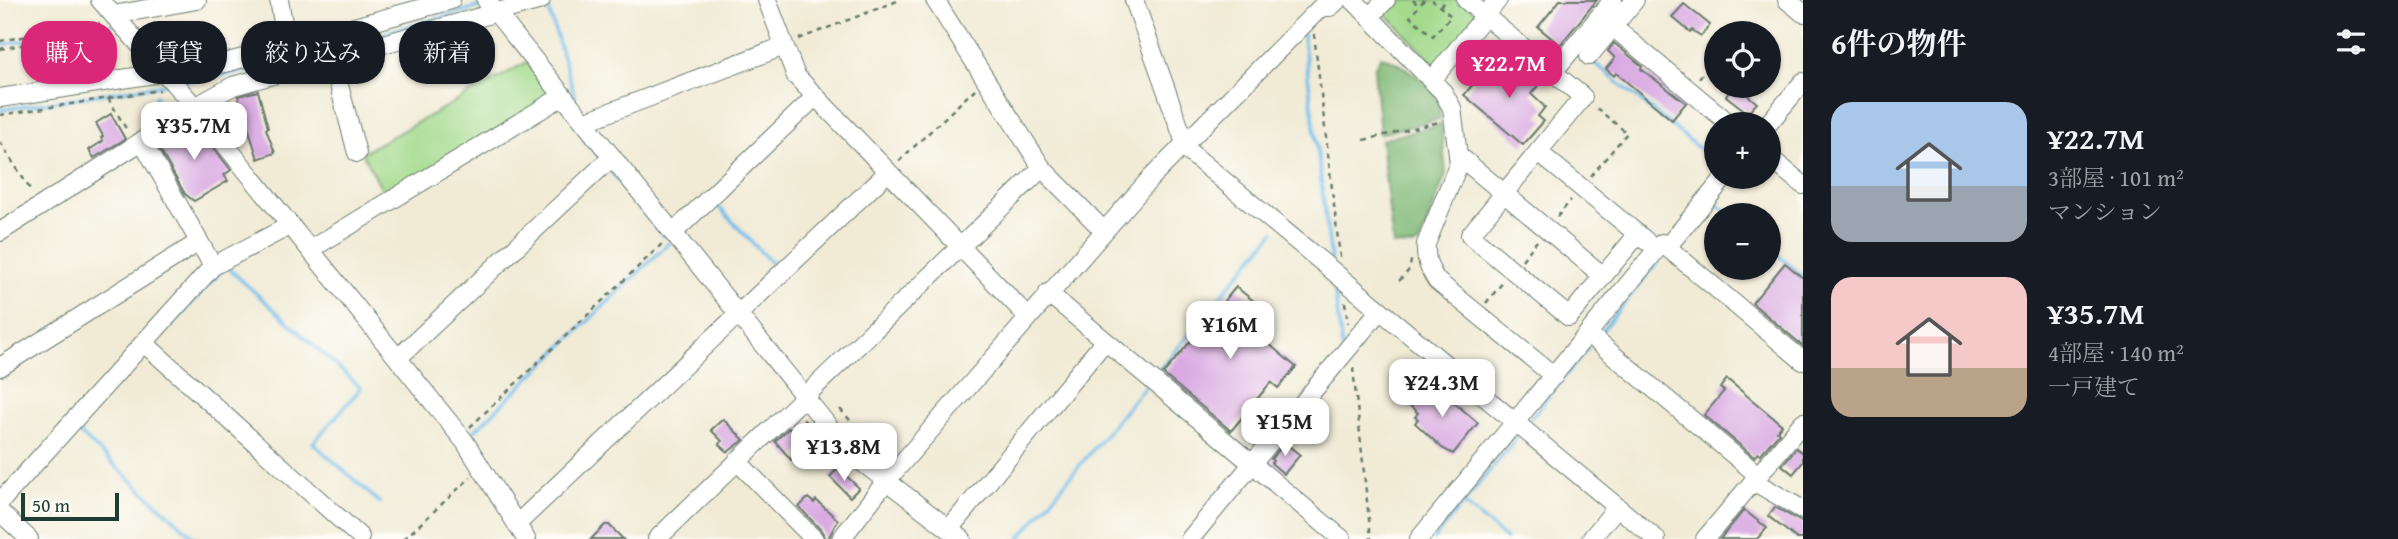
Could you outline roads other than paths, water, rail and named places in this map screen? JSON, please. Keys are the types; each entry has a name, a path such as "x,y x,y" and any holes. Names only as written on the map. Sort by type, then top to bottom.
{"street":[{"path":"100,0 131,34"},
{"path":"118,20 197,0"},
{"path":"279,0 283,21"},
{"path":"374,21 451,0"},
{"path":"385,42 492,7 541,0"},
{"path":"767,0 796,76 1028,317"},
{"path":"935,0 1042,168 1104,231"},
{"path":"1134,0 1184,144 1656,539"},
{"path":"841,539 891,475 1048,293 1184,144 1321,7 1330,7 1338,0"},
{"path":"1353,0 1432,80 1452,108 1459,163 1426,244 1425,253 1430,269 1437,281 1554,376"},
{"path":"1369,17 1386,0"},
{"path":"1466,0 1583,97 1470,235 1569,317 1638,234"},
{"path":"1432,80 1499,0"},
{"path":"1553,72 1613,0"},
{"path":"1589,55 1635,0"},
{"path":"1787,0 1803,13"},
{"path":"492,7 849,452 891,475 955,534 1105,341"},
{"path":"1613,27 1716,112"},
{"path":"584,122 784,45"},
{"path":"1778,112 1803,82"},
{"path":"0,98 131,83"},
{"path":"175,84 461,436 522,532 737,315 888,172"},
{"path":"0,232 195,107 241,84"},
{"path":"339,84 357,153"},
{"path":"311,249 563,96"},
{"path":"673,233 816,96"},
{"path":"139,143 214,266"},
{"path":"1538,152 1638,234 1662,249 1803,361"},
{"path":"1458,155 1603,276"},
{"path":"398,358 612,157"},
{"path":"1781,167 1803,185"},
{"path":"657,539 1042,168"},
{"path":"1419,539 1588,334 1714,189"},
{"path":"0,502 214,266 291,225"},
{"path":"0,367 200,242"},
{"path":"1048,293 1342,539"},
{"path":"1190,539 1380,310"},
{"path":"1588,334 1756,478 1803,510"},
{"path":"144,343 360,537"},
{"path":"1705,539 1800,431"},
{"path":"737,461 814,539"},
{"path":"1591,539 1618,507"},
{"path":"0,512 29,539"}],"waterway":[{"path":"227,74 482,6"},
{"path":"548,7 575,97"},
{"path":"1303,35 1331,260"},
{"path":"0,45 21,41"},
{"path":"1593,62 1704,152"},
{"path":"0,110 166,84"},
{"path":"148,126 156,96"},
{"path":"585,140 598,155"},
{"path":"611,172 663,236"},
{"path":"713,204 715,203 776,268"},
{"path":"1156,374 1274,232"},
{"path":"470,435 669,243"},
{"path":"1781,258 1803,276"},
{"path":"1601,332 1658,262"},
{"path":"228,268 361,388 313,443 380,503"},
{"path":"170,327 221,271"},
{"path":"1333,279 1342,348"},
{"path":"1530,419 1588,348"},
{"path":"1019,539 1146,385"},
{"path":"76,430 196,539"},
{"path":"1434,539 1517,437"},
{"path":"1463,503 1506,539"}]}
